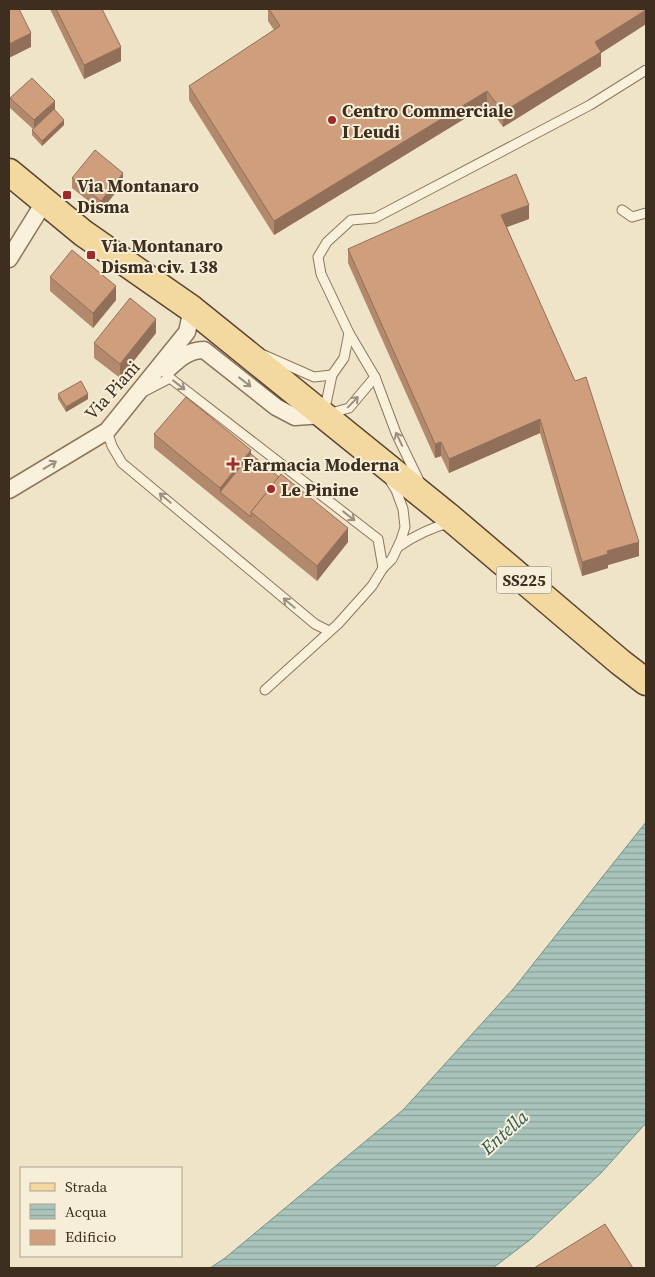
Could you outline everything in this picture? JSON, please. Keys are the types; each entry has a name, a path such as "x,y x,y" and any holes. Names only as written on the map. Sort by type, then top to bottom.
{"main road":[{"name":"SS225","path":"9,172 84,233 192,309 455,522 646,682"}],"street":[{"path":"9,259 44,202"},
{"name":"Via Piani","path":"10,487 107,431 187,332 192,309"},
{"path":"137,395 182,356 195,350 204,350 276,407 288,414 294,417 323,415"}],"lane":[{"path":"427,499 396,433 375,377 349,333 321,274 318,257 327,242 351,220 375,218 590,105 646,70"},
{"path":"622,210 632,216 646,213"},
{"path":"349,333 344,358 332,375 323,415 349,408 375,377"},
{"path":"233,343 314,377 332,375"},
{"path":"137,395 170,378 378,539 383,568"},
{"path":"107,431 112,446 122,463 315,624 329,631"},
{"path":"266,690 338,624 372,586 398,547 405,527 403,509 396,490 370,453"},
{"path":"398,547 414,536 437,526 455,522"}],"water":[{"name":"Entella","path":"646,822 646,1123 601,1173 531,1239 493,1268 210,1268 225,1258 403,1110 514,988"}],"building":[{"path":"9,9 19,9 31,33 9,44"},
{"path":"56,9 102,9 121,47 84,65"},
{"name":"Centro Commerciale I Leudi","path":"269,9 646,10 595,42 601,52 503,112 487,91 274,221 189,86 280,26"},
{"path":"32,78 55,101 34,120 10,98"},
{"path":"54,109 64,120 42,141 32,130"},
{"path":"95,150 123,173 101,201 72,178"},
{"path":"516,174 529,205 501,215 575,381 586,377 639,542 607,551 608,554 582,562 540,419 449,459 441,442 435,444 348,249"},
{"path":"72,250 116,286 93,313 50,277"},
{"path":"130,298 156,319 120,364 94,343"},
{"path":"81,381 88,394 66,407 58,394"},
{"path":"186,397 251,450 220,488 154,434"},
{"path":"251,454 279,477 251,512 251,517 220,492"},
{"path":"281,474 348,528 317,566 251,512"},
{"path":"605,1224 633,1268 534,1268"}],"place":[{"name":"Centro Commerciale I Leudi","path":"332,120"},
{"name":"Via Montanaro Disma","path":"67,195"},
{"name":"Via Montanaro Disma civ. 138","path":"91,255"},
{"name":"Farmacia Moderna","path":"233,464"},
{"name":"Le Pinine","path":"271,489"}]}
